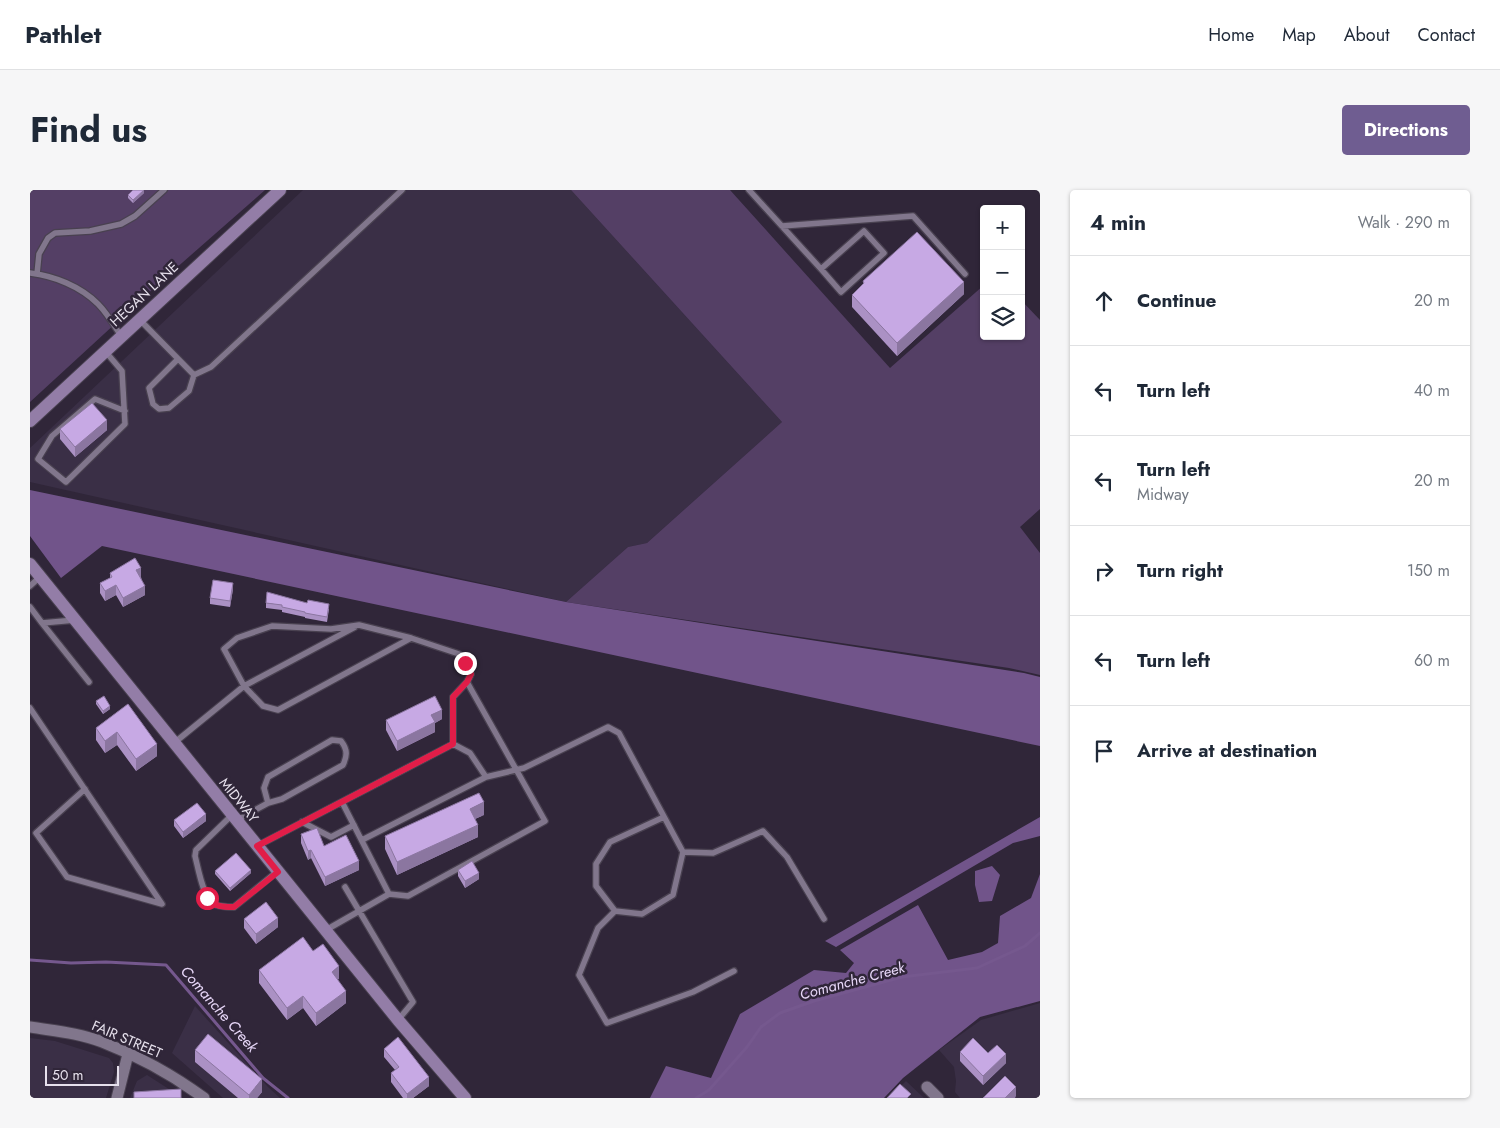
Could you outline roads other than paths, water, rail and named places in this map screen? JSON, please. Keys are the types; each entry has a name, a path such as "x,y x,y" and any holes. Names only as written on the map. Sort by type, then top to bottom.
{"main road":[{"name":"HEGAN LANE","path":"30,421 280,190"},
{"name":"MIDWAY","path":"30,564 398,1020 465,1098"}],"street":[{"name":"FAIR STREET","path":"30,1027 75,1034 102,1042 169,1074 204,1098"},
{"path":"117,1098 128,1054"},
{"path":"927,1087 938,1098"}],"lane":[{"path":"37,274 38,254 48,238 55,233 90,231 121,224 135,216 164,190"},
{"path":"178,359 149,388 153,404 159,409 169,408 189,391 194,375 211,367 402,190"},
{"path":"750,190 841,292 884,253 864,231 864,220"},
{"path":"782,226 913,216 965,274"},
{"path":"821,269 864,231"},
{"path":"30,273 64,282 81,291 98,304 121,336"},
{"path":"139,319 194,375"},
{"path":"105,351 122,371 125,411 125,424 66,482 38,459 52,436 95,399 125,411"},
{"path":"30,586 40,577"},
{"path":"30,607 89,682"},
{"path":"42,623 75,620"},
{"path":"174,743 244,686 359,625"},
{"path":"411,638 278,710 263,706 244,686 224,649 237,638 272,626 330,629 359,625 411,638 459,654 471,674 467,682 453,697 453,744"},
{"path":"326,931 389,894 408,896 545,821 467,682"},
{"path":"30,708 162,904 67,877 36,833 84,789"},
{"path":"362,840 486,777 524,768 608,727 619,734 683,852 673,895 642,914 615,911 596,886 596,864 610,842 664,817"},
{"path":"268,803 264,788 268,777 332,740 341,741 346,748 347,756 343,765 282,799 234,818 196,850 195,856 207,898 212,904 221,907 234,907 278,872"},
{"path":"453,744 470,753 486,777"},
{"path":"257,846 453,744"},
{"path":"342,802 389,894"},
{"path":"302,822 331,838 354,825"},
{"path":"683,852 712,854 763,831 787,857 824,919"},
{"path":"345,888 413,1002 398,1020"},
{"path":"615,911 598,928 579,975 607,1024 693,992 734,971"}],"waterway":[{"name":"Comanche Creek","path":"696,1098 709,1090 747,1047 761,1027 780,1013 814,1001 902,977 977,968 1025,946 1040,933"},
{"name":"Comanche Creek","path":"30,960 166,965 263,1078 288,1098"}]}
